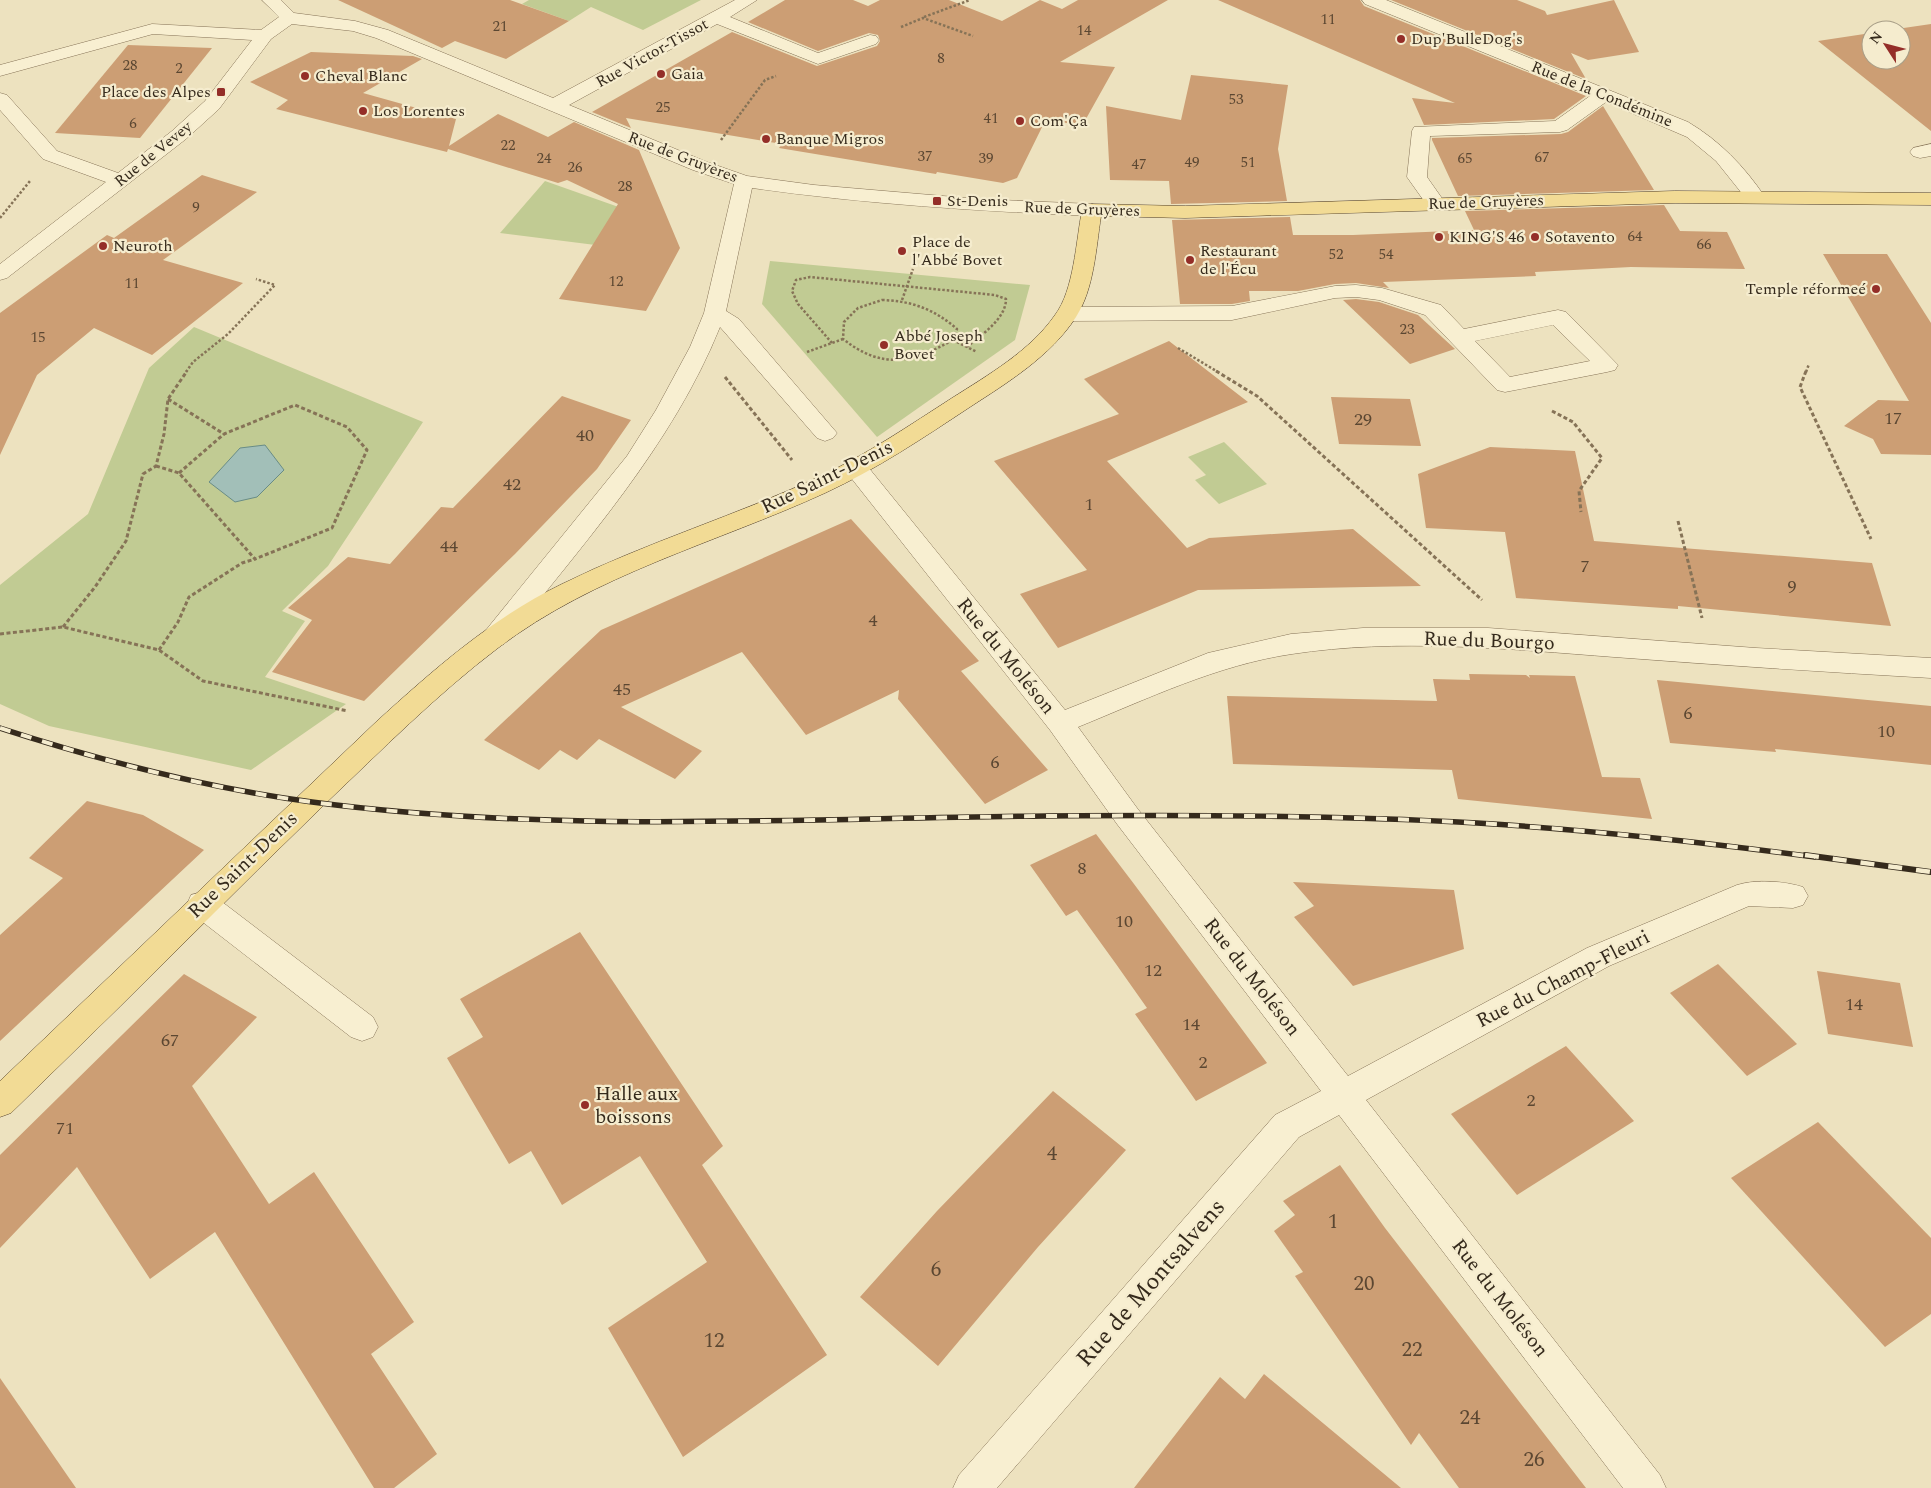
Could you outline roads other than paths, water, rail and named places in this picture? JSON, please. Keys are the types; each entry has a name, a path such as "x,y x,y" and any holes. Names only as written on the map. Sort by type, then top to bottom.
{"main road":[{"name":"Rue de Gruyères","path":"1092,210 1185,212 1755,197 1931,199"},
{"name":"Rue Saint-Denis","path":"0,1102 202,904 400,716 440,680 495,637 539,608 584,582 814,488 856,468 972,396 1031,353 1068,314 1081,273 1092,210"}],"street":[{"path":"271,0 289,18"},
{"name":"Rue Victor-Tissot","path":"555,106 748,0"},
{"name":"Rue de la Condémine","path":"1371,0 1605,94 1702,137 1724,156 1755,197"},
{"name":"Rue de Vevey","path":"0,274 122,181 212,105 264,36 289,18"},
{"name":"Rue de Gruyères","path":"289,18 355,26 382,34 700,166 744,181 824,192 978,205 1092,210"},
{"path":"717,18 818,59 870,40"},
{"path":"0,71 152,29 264,36"},
{"path":"1436,204 1417,177 1421,131 1560,126 1605,94"},
{"path":"0,99 50,155 122,181"},
{"name":"Rue Saint-Denis","path":"495,637 636,461 667,410 701,347 714,314 744,181"},
{"path":"1068,314 1232,314 1335,292 1356,291 1382,294 1433,310 1505,385 1607,365 1558,317 1459,337"},
{"path":"714,314 731,324 826,433"},
{"name":"Rue du Moléson","path":"856,468 1060,723 1127,816 1647,1488"},
{"name":"Rue du Bourgo","path":"1060,723 1208,663 1292,644 1363,638 1488,638 1756,658 1931,668"},
{"name":"Rue du Champ-Fleuri","path":"1343,1094 1598,957 1747,894 1794,896"},
{"path":"202,904 362,1027"},
{"name":"Rue de Montsalvens","path":"972,1488 1287,1126 1343,1094"}],"water":[{"path":"265,445 284,470 257,497 235,502 209,482 240,448"}],"railway":[{"path":"0,728 77,752 194,781 312,802 403,812 494,818 678,822 1100,816 1369,818 1562,829 1688,841 1815,857"},
{"path":"1805,855 1931,872"}],"place":[{"name":"Dup'BulleDog's","path":"1401,39"},
{"name":"Gaia","path":"661,74"},
{"name":"Cheval Blanc","path":"305,76"},
{"name":"Place des Alpes","path":"221,92"},
{"name":"Los Lorentes","path":"363,111"},
{"name":"Com'Ça","path":"1020,121"},
{"name":"Banque Migros","path":"766,139"},
{"name":"St-Denis","path":"937,201"},
{"name":"KING'S 46","path":"1439,237"},
{"name":"Sotavento","path":"1535,237"},
{"name":"Neuroth","path":"103,246"},
{"name":"Place de l'Abbé Bovet","path":"902,251"},
{"name":"Restaurant de l'Écu","path":"1190,260"},
{"name":"Temple réformeé","path":"1876,289"},
{"name":"Abbé Joseph Bovet","path":"884,345"},
{"name":"Halle aux boissons","path":"585,1105"}]}
